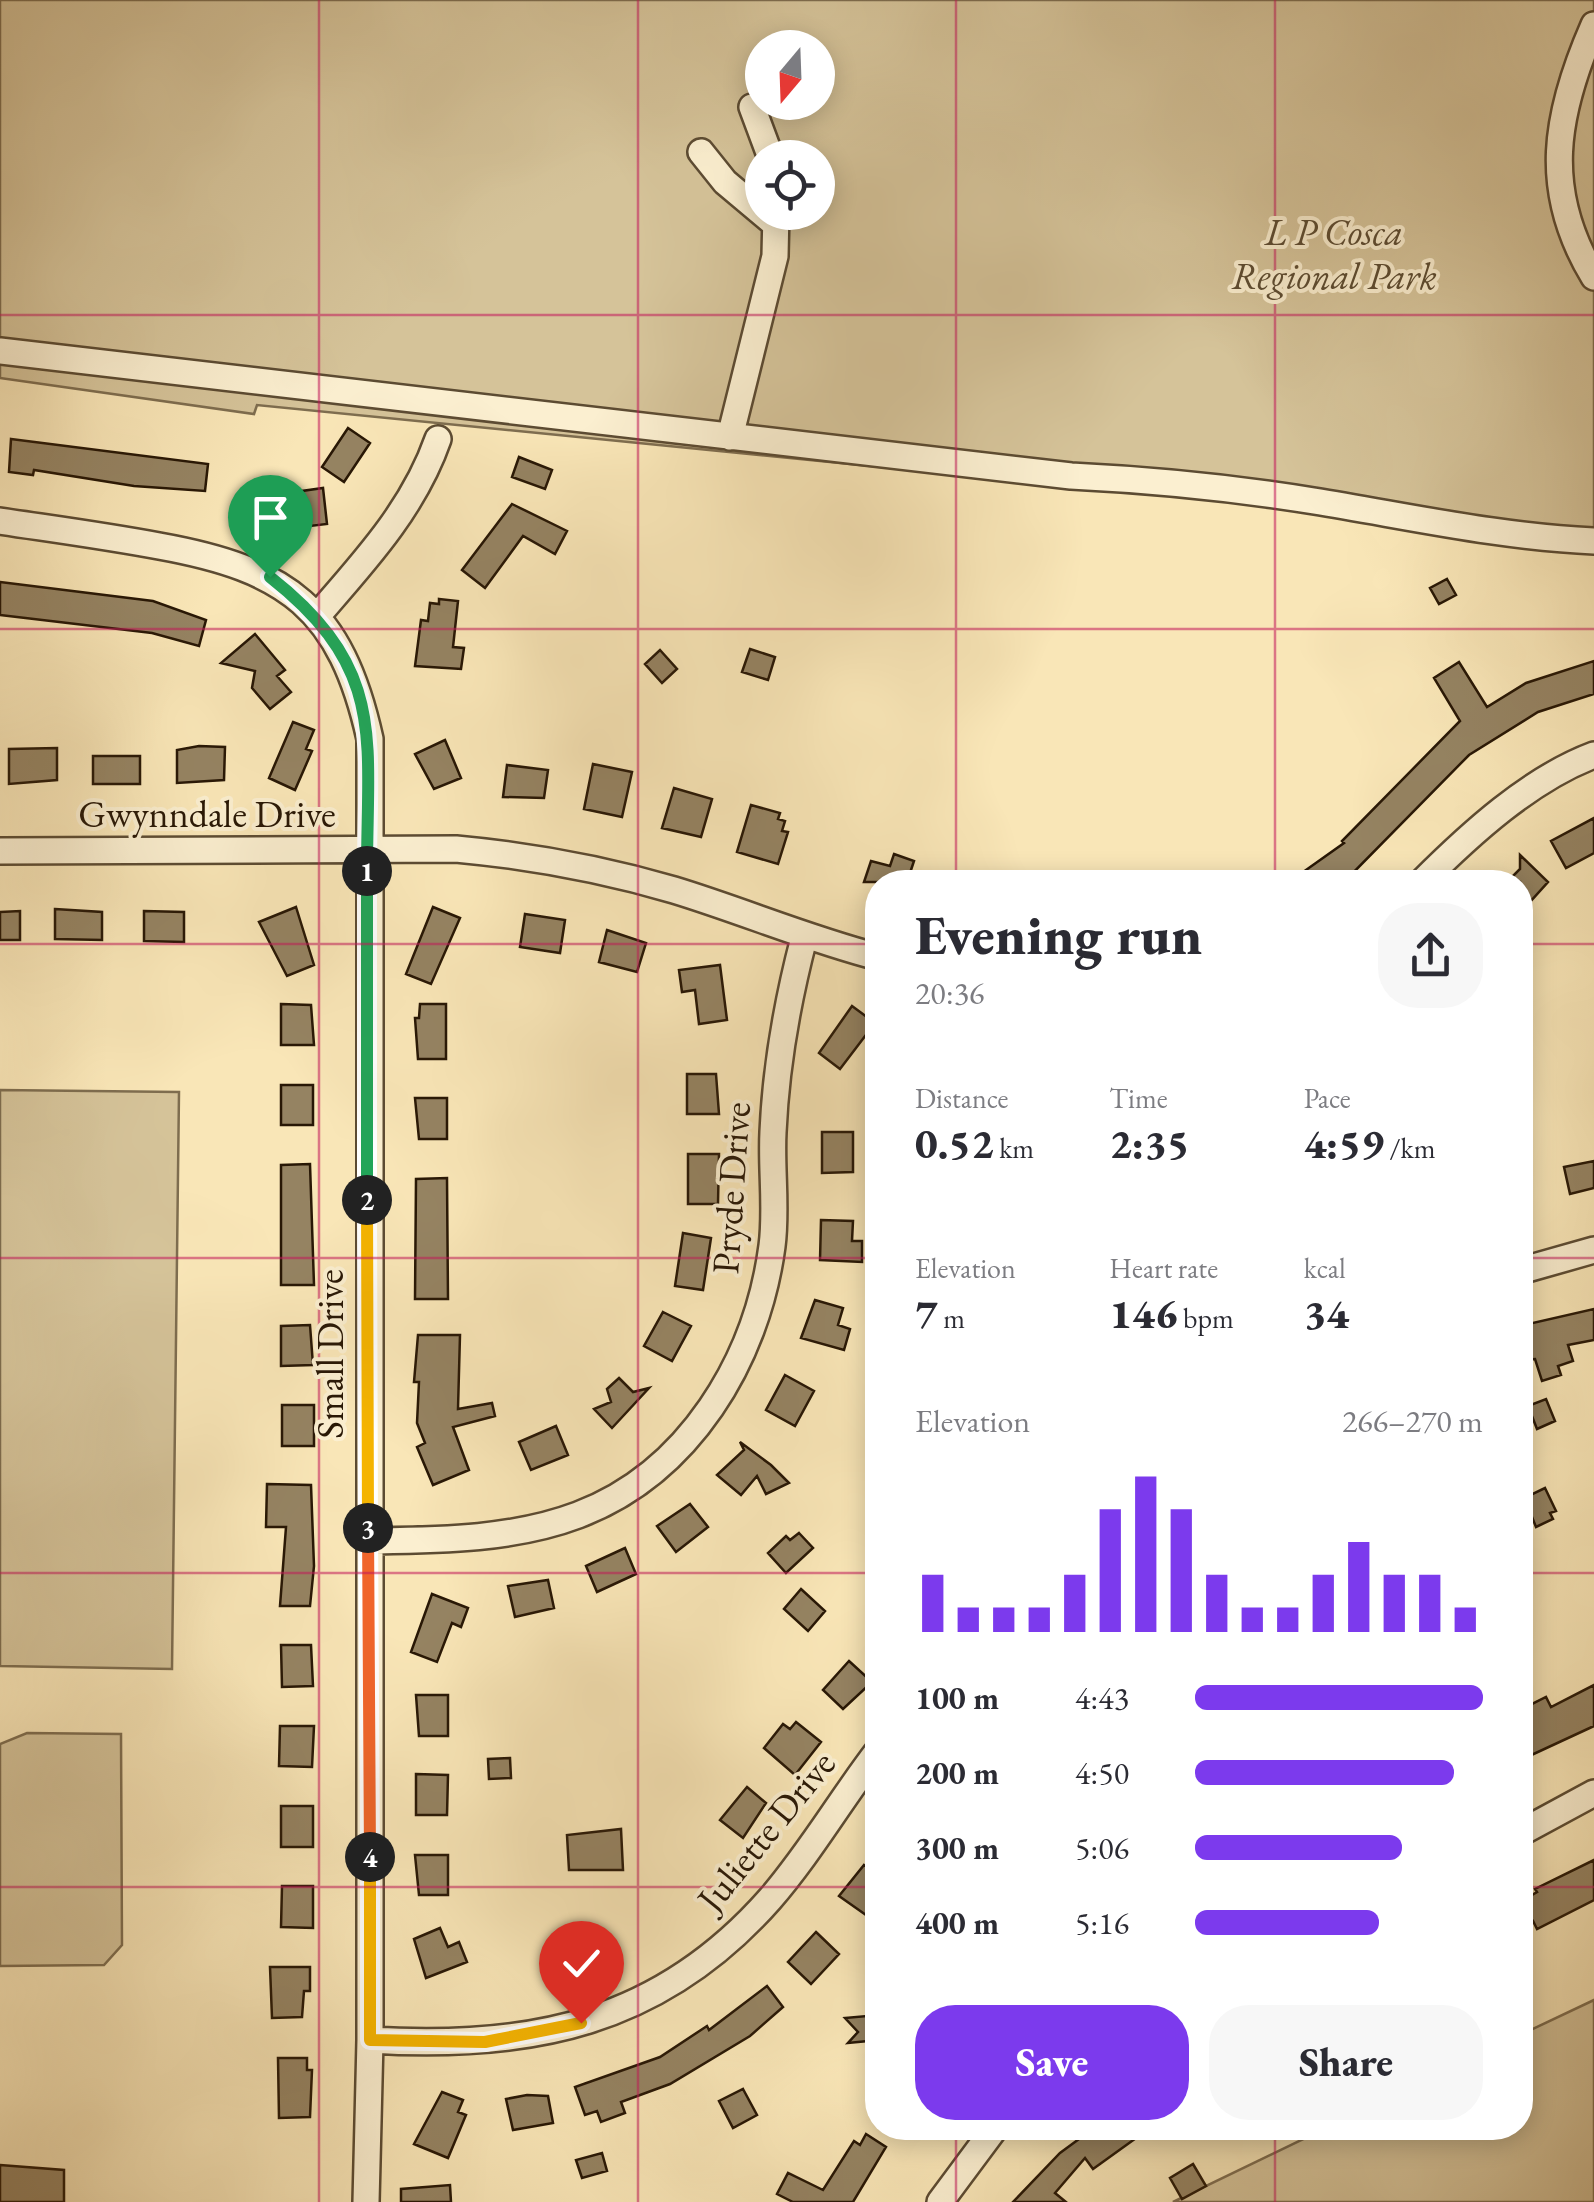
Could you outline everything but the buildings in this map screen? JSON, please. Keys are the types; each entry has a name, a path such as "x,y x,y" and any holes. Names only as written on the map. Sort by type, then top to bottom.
{"street":[{"path":"1594,25 1566,99 1559,177 1572,240 1594,276"},
{"path":"701,152 725,182 745,196"},
{"path":"730,437 775,256 775,230"},
{"path":"0,351 730,437 1143,480 1308,500 1487,531 1594,541"},
{"path":"318,616 401,514 426,474 438,438"},
{"name":"Small Drive","path":"0,521 169,548 247,566 270,577 318,616 342,652 370,739 370,2040 366,2202"},
{"path":"1434,870 1552,775 1594,755"},
{"name":"Gwynndale Drive","path":"0,851 456,849 558,860 677,891 804,938 865,953"},
{"name":"Pryde Drive","path":"368,1541 458,1539 576,1516 628,1492 650,1475 719,1399 751,1332 772,1244 778,1052 804,938"},
{"path":"1533,1267 1594,1250"},
{"name":"Juliette Drive","path":"370,2040 485,2042 581,2023 662,1990 691,1972 770,1898 865,1769"},
{"path":"1533,1826 1594,1793"},
{"path":"940,2202 987,2140"}],"green space":[{"name":"L P Cosca Regional Park","path":"0,0 1594,0 1594,542 1263,505 257,405 254,414 0,378"},
{"path":"0,1090 179,1092 172,1669 0,1666"},
{"path":"27,1733 121,1734 122,1945 104,1965 0,1966 0,1744"},
{"path":"1594,2000 1594,2202 1173,2202 1301,2140 1533,2140 1533,2029"}],"route":[{"path":"270,577 318,616 342,652 362,704 370,739 370,2040 485,2042 581,2023"}]}
